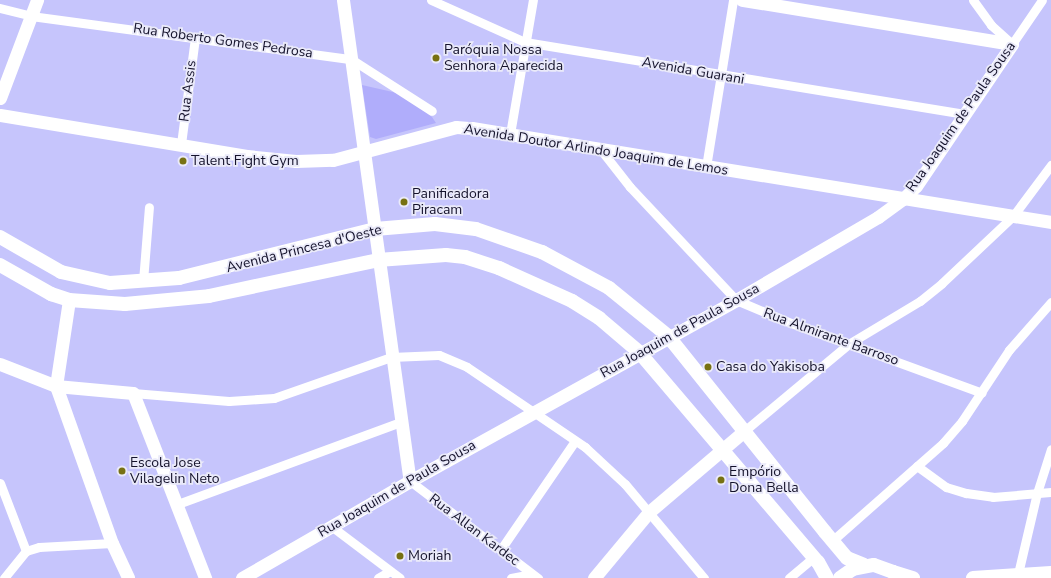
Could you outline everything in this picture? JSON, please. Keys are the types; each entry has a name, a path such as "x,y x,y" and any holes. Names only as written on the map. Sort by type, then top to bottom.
{"main road":[{"name":"Avenida Princesa d'Oeste","path":"0,238 61,272 110,283 179,278 221,269 375,229 435,224 455,225 476,230 542,252 609,288 668,336 743,432 847,558 864,565 874,565 896,575 914,578"},
{"name":"Avenida Princesa d'Oeste","path":"0,265 51,294 69,300 125,304 209,296 378,260 446,255 465,257 498,268 572,301 599,318 639,352 814,557 827,578"},
{"path":"840,578 853,569 864,565"},
{"path":"973,578 1051,573"}],"street":[{"path":"0,98 37,0"},
{"path":"343,0 366,151 378,260 410,481"},
{"name":"Avenida Guarani","path":"431,0 525,42 721,76 963,114"},
{"path":"510,134 533,0"},
{"path":"706,167 733,0"},
{"path":"742,0 1012,44"},
{"path":"974,0 991,25 1012,44"},
{"name":"Rua Joaquim de Paula Sousa","path":"242,578 639,352 736,300 878,217 903,200 916,186 963,114 1042,0"},
{"name":"Rua Roberto Gomes Pedrosa","path":"0,8 31,16 351,59 432,110"},
{"path":"981,39 991,25"},
{"name":"Rua Assis","path":"181,144 195,37"},
{"name":"Avenida Doutor Arlindo Joaquim de Lemos","path":"0,115 248,156 296,161 333,160 456,127 510,134 903,200 1051,222"},
{"name":"Rua Almirante Barroso","path":"601,150 630,187 736,300 765,313 982,393"},
{"path":"594,578 649,512 722,449 850,344 926,296 972,257 1013,216 1051,165"},
{"path":"872,194 879,207 878,217"},
{"path":"143,281 149,207"},
{"path":"69,300 56,386 112,543 128,578"},
{"path":"833,540 917,466 962,421 982,393 1009,350 1049,307"},
{"path":"0,364 56,386 229,401 274,398 391,357 427,354 453,360 535,412 605,465 649,512 704,578"},
{"path":"133,393 204,578"},
{"path":"175,505 401,422"},
{"path":"501,549 575,441"},
{"path":"1018,576 1037,493 1051,449"},
{"path":"917,466 946,487 966,494 993,497 1051,492"},
{"name":"Rua Allan Kardec","path":"410,481 501,549 534,576"},
{"path":"0,483 26,551"},
{"path":"331,526 400,578"},
{"path":"4,578 26,551 58,544 112,543"},
{"path":"789,578 814,557"},
{"path":"378,578 390,571"},
{"path":"511,578 534,576"}],"shaded area":[{"path":"362,85 397,93 414,103 432,117 436,123 376,139 370,137"}],"place":[{"name":"Paróquia Nossa Senhora Aparecida","path":"436,58"},
{"name":"Talent Fight Gym","path":"183,161"},
{"name":"Panificadora Piracam","path":"404,202"},
{"name":"Casa do Yakisoba","path":"708,367"},
{"name":"Escola Jose Vilagelin Neto","path":"122,471"},
{"name":"Empório Dona Bella","path":"721,480"},
{"name":"Moriah","path":"400,556"}]}
